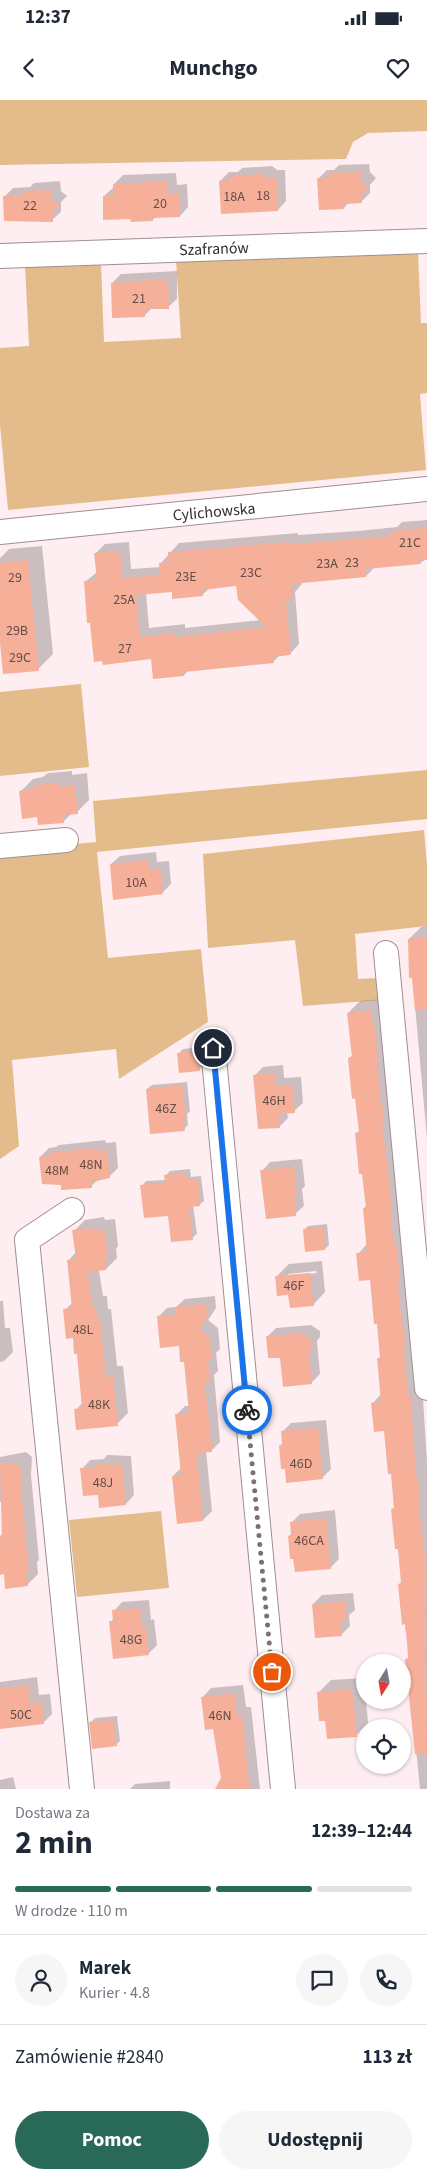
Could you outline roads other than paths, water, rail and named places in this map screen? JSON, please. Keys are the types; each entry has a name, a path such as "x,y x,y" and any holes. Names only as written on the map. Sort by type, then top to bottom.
{"street":[{"name":"Szafranów","path":"0,256 427,241"},
{"name":"Cylichowska","path":"0,532 427,490"},
{"path":"0,846 66,840"},
{"path":"386,953 427,1388"},
{"path":"213,1048 283,1789"},
{"path":"72,1210 27,1240 82,1789"}]}
